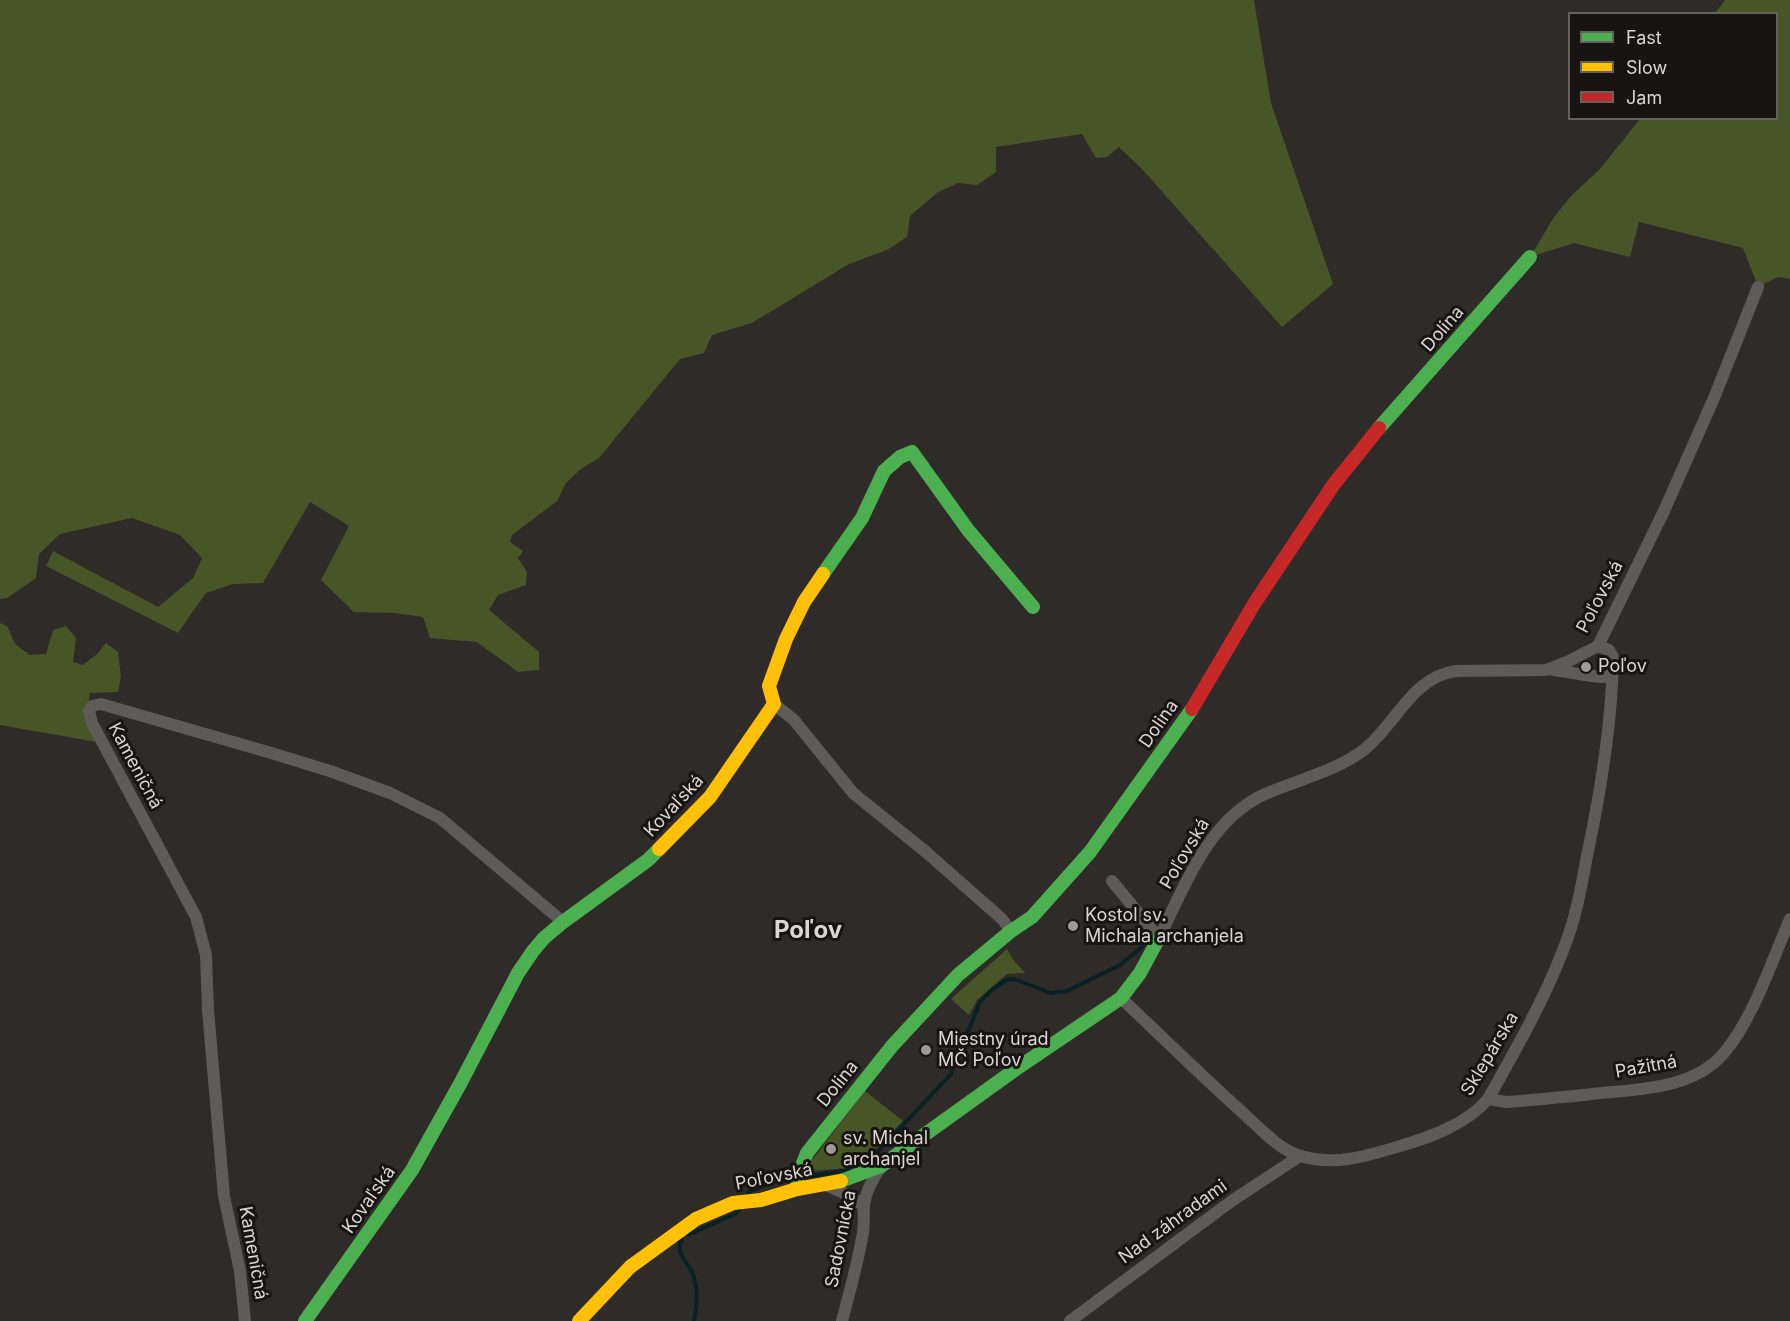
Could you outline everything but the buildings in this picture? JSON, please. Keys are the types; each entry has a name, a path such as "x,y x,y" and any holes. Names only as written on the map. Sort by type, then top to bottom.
{"street":[{"name":"Dolina","path":"797,1189 800,1168 807,1153 885,1055 958,975 1011,931 1032,917 1090,852 1195,705 1254,604 1334,483 1368,440 1530,257"},
{"name":"Poľovská","path":"579,1321 630,1267 696,1219 733,1203 772,1198 797,1189 855,1178 881,1166 1016,1069 1121,998 1140,973 1190,874 1214,836 1230,817 1244,805 1340,763 1364,750 1427,680 1436,675 1456,671 1546,670 1569,662 1598,646 1664,511 1714,398 1758,287"},
{"path":"1011,931 1002,919 926,852 853,794 794,720 774,704 769,687 784,641 806,598 863,517 887,466 897,457 912,452 968,530 1033,607"},
{"name":"Sklepárska","path":"1121,998 1275,1141 1287,1151 1300,1156 1332,1160 1363,1158 1423,1139 1480,1109 1488,1099 1540,1006 1563,951 1576,912 1609,731 1611,653 1598,646"},
{"path":"1546,670 1572,672 1598,678 1612,677"},
{"name":"Kovaľská","path":"305,1321 412,1170 518,972 544,938 648,860 684,825 710,797 774,704"},
{"name":"Kameničná","path":"245,1321 240,1271 224,1196 208,1010 206,955 196,917 92,723 89,711 92,706 101,705 268,752 390,793 440,818 563,922"},
{"path":"1112,881 1159,938"},
{"name":"Pažitná","path":"1488,1099 1506,1102 1655,1088 1686,1079 1704,1070 1725,1052 1743,1024 1790,919"},
{"name":"Nad záhradami","path":"1070,1321 1233,1200 1300,1156"},
{"name":"Sadovnícka","path":"842,1321 863,1237 864,1206 870,1184 881,1166"},
{"path":"826,1185 848,1195 864,1206"}],"green space":[{"path":"0,0 1254,0 1271,103 1333,284 1282,327 1142,169 1119,147 1107,157 1096,158 1082,134 996,147 996,172 977,185 958,183 938,192 910,216 907,237 887,250 849,264 752,323 712,335 704,353 680,359 599,458 581,469 566,483 557,501 512,535 510,542 523,551 518,558 527,572 526,585 498,595 489,610 539,652 539,670 518,672 477,642 430,638 423,617 394,613 354,612 321,580 349,526 310,502 263,583 233,584 206,593 178,633 46,566 53,551 158,607 193,578 202,558 180,535 132,518 60,534 39,554 36,578 7,598 0,599"},
{"path":"1725,0 1790,0 1790,279 1778,277 1758,287 1743,248 1639,222 1630,257 1574,243 1530,257 1554,217 1571,196 1600,169 1639,120 1778,120 1778,12 1716,12"},
{"path":"0,623 7,626 15,644 30,655 46,654 53,630 66,626 76,638 73,662 83,665 106,643 118,652 121,677 118,692 90,693 88,706 102,743 0,725"},
{"path":"1007,949 1025,973 1007,974 977,1000 969,1015 951,999"},
{"path":"865,1091 903,1121 867,1157 849,1168 809,1171 812,1160"}],"waterway":[{"path":"858,1166 870,1160 951,1074 980,1002 993,989 1006,980 1014,979 1051,993 1067,991 1120,965 1142,947"},
{"path":"810,1176 849,1170"},
{"path":"747,1195 749,1192 787,1176"},
{"path":"688,1235 737,1213 740,1209"},
{"path":"682,1240 680,1251 696,1284 697,1303 694,1321"}],"traffic: fast":[{"path":"1379,428 1530,257"},
{"path":"823,574 862,518 884,471 900,457 912,452 968,530 1033,607"},
{"path":"797,1189 797,1178 807,1153 892,1046 958,975 1011,931 1032,917 1090,852 1192,709"},
{"path":"305,1321 412,1170 518,973 533,951 563,922 648,860 659,849"},
{"path":"841,1181 881,1166 1016,1069 1121,998 1140,973 1159,938"}],"traffic: slow":[{"path":"659,849 710,797 774,704 769,686 786,639 804,602 823,574"},
{"path":"579,1321 630,1267 696,1219 733,1203 761,1200 797,1189 841,1181"}],"traffic: jam":[{"path":"1192,709 1254,604 1334,484 1379,428"}],"place":[{"name":"Poľov","path":"1586,667"},
{"name":"Kostol sv. Michala archanjela","path":"1073,926"},
{"name":"Miestny úrad MČ Poľov","path":"926,1050"},
{"name":"sv. Michal archanjel","path":"831,1149"}],"district":[{"name":"Poľov","path":"808,931"}]}
